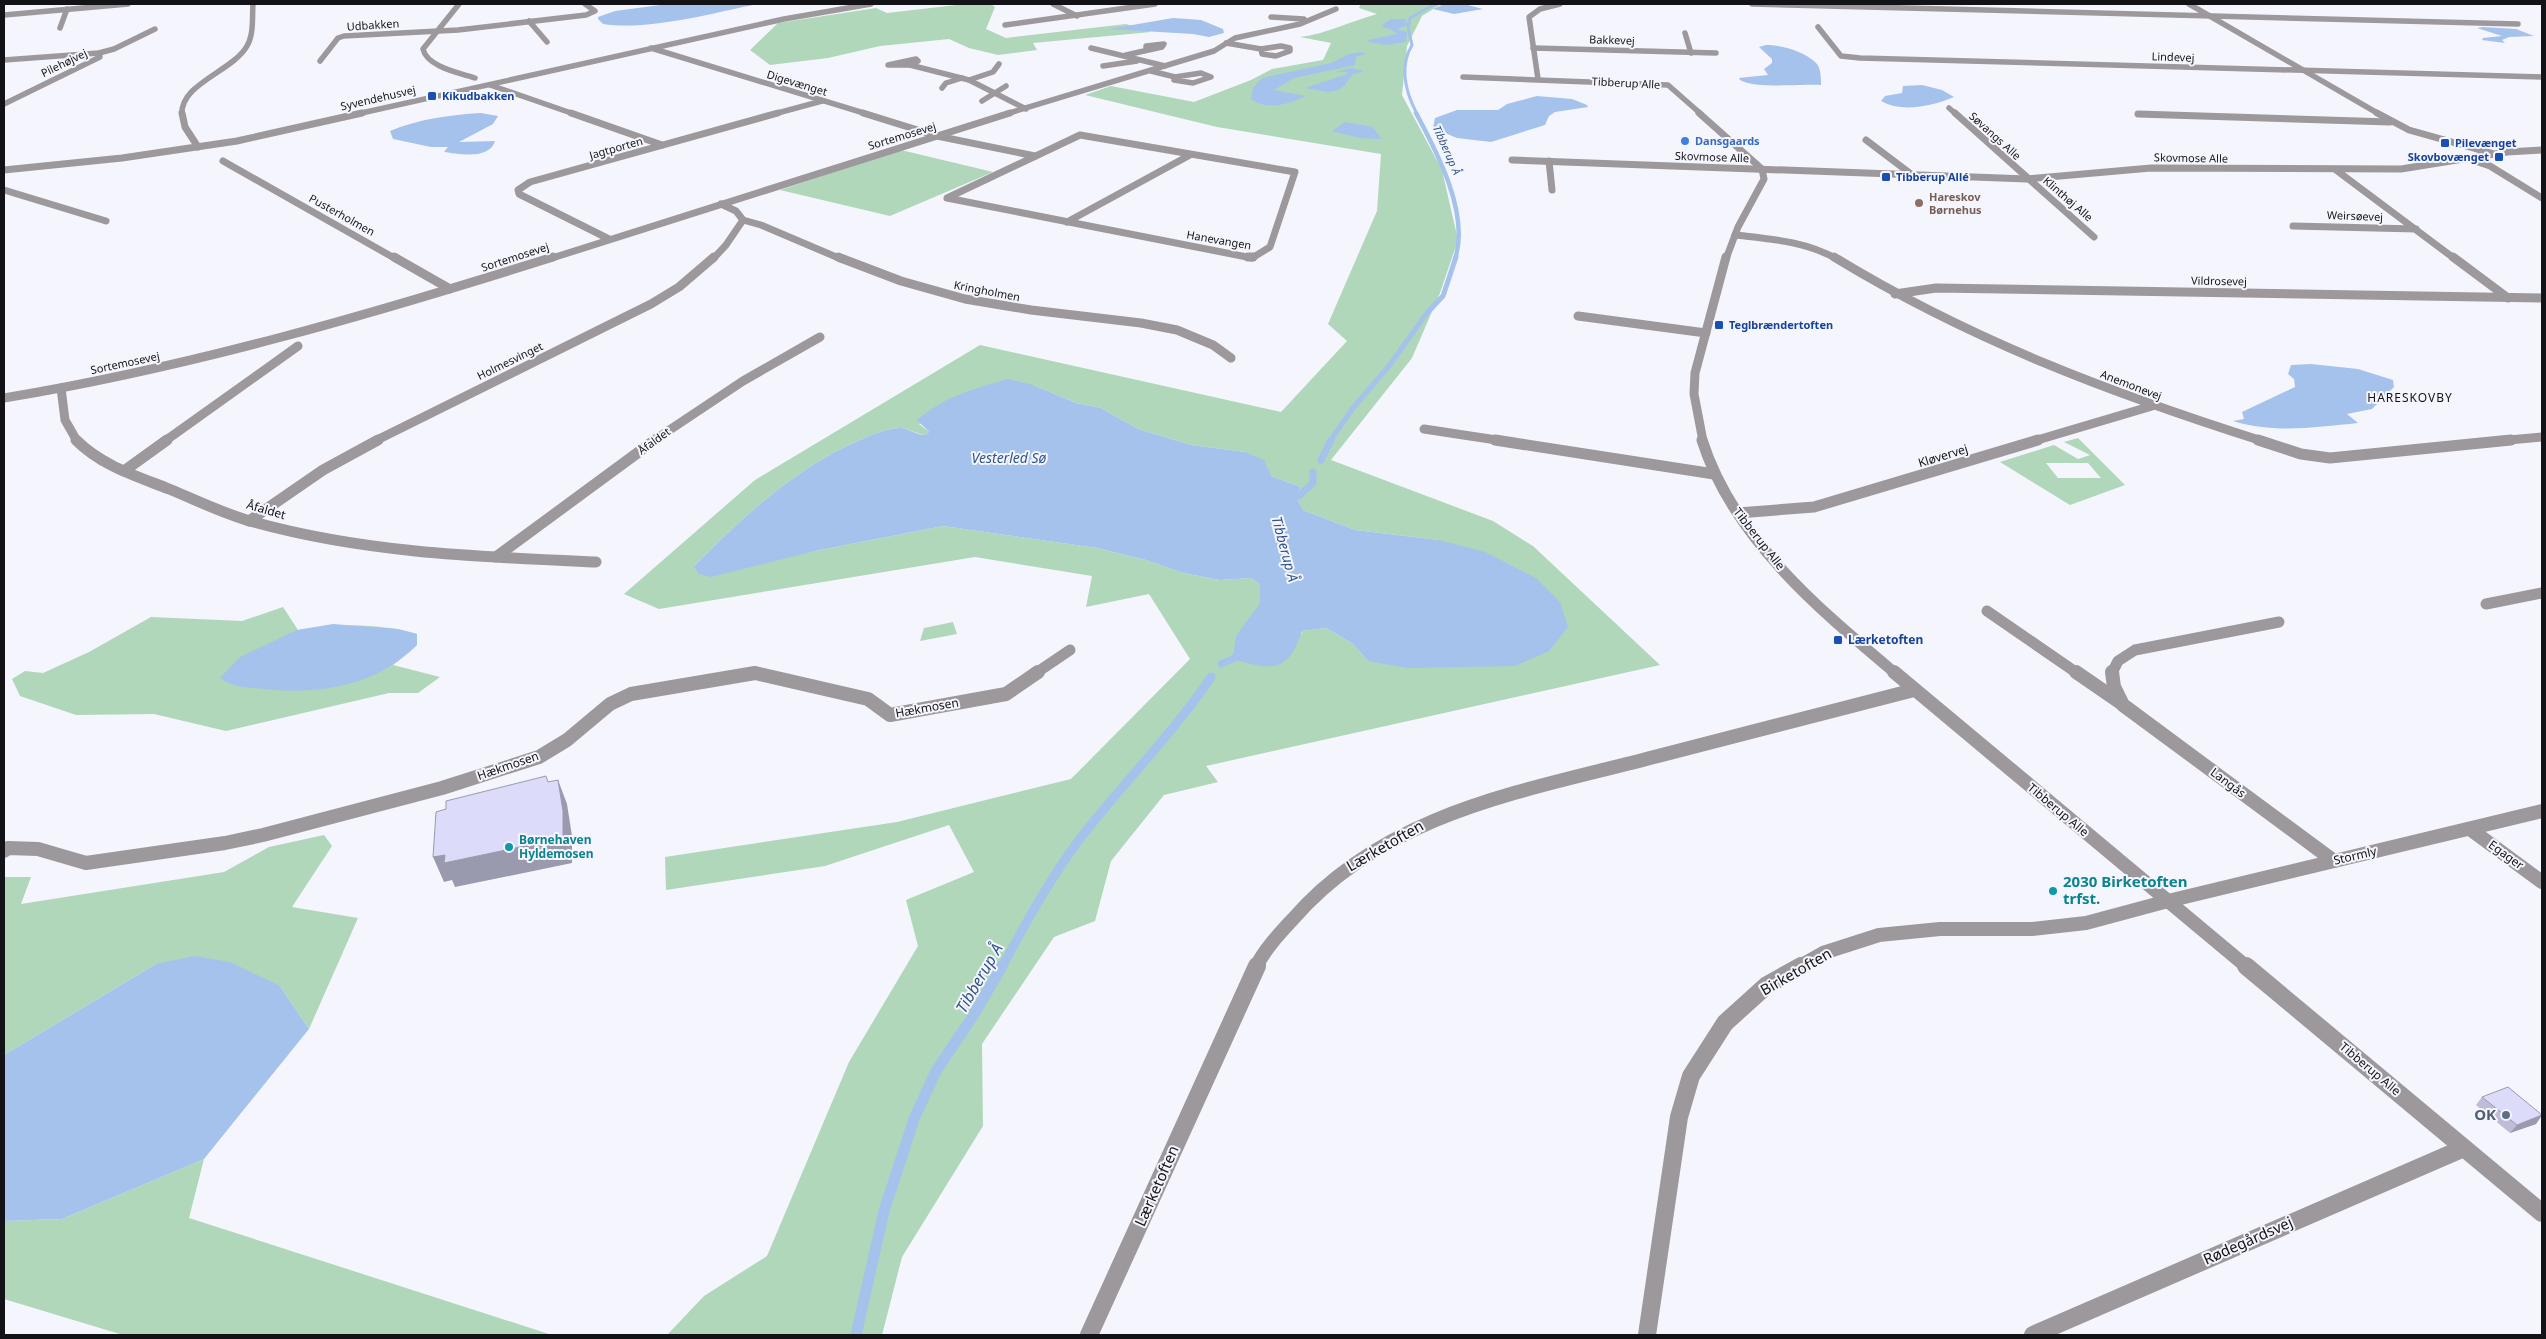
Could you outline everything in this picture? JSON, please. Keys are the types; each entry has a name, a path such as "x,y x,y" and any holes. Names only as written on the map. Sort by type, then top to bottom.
{"street":[{"path":"4,16 89,6 128,4"},
{"path":"198,147 185,131 183,107 196,87 245,49 250,39 253,4"},
{"path":"458,4 423,49 426,58 475,78"},
{"name":"Udbakken","path":"320,60 338,38 344,36 437,31 586,15 595,11 585,4"},
{"name":"Syvendehusvej","path":"4,170 198,147 272,134 784,19 872,4"},
{"path":"1053,4 1076,16"},
{"path":"1005,25 1156,4"},
{"path":"1538,79 1530,16 1540,9 1560,4"},
{"path":"1752,4 2518,24"},
{"path":"2189,4 2392,122 2409,130 2493,154"},
{"name":"Sortemosevej","path":"4,398 60,388 275,340 450,289 1026,108 1151,71 1214,51 1226,43 1250,33 1309,20 1336,9"},
{"path":"60,28 67,10"},
{"path":"1271,17 1281,16 1309,20"},
{"path":"529,21 547,42"},
{"name":"Lindevej","path":"1818,27 1841,56 2542,77"},
{"name":"Pilehøjvej","path":"4,104 100,56 99,53 114,49 155,29"},
{"path":"1685,33 1691,52"},
{"path":"1226,43 1261,49"},
{"name":"Digevænget","path":"651,48 937,136"},
{"name":"Sortemosevej","path":"1091,48 1126,55 1137,61 1165,66"},
{"name":"Bakkevej","path":"1533,48 1716,53"},
{"name":"Sortemosevej","path":"1126,55 1146,49"},
{"path":"4,60 99,53"},
{"name":"Sortemosevej","path":"1103,66 1137,61"},
{"path":"969,80 993,72 999,64"},
{"path":"910,65 969,80 994,94 1026,108"},
{"name":"Sortemosevej","path":"1151,71 1175,76 1201,73 1211,77 1208,80 1187,83 1177,82 1174,80 1175,76"},
{"name":"Tibberup Alle","path":"1463,77 1668,85 1762,169 1764,179 1735,235 1695,373 1694,392 1697,427 1714,474 1738,513 1793,581 1833,621 2542,1213"},
{"path":"942,88 946,83 962,78"},
{"path":"490,85 662,145"},
{"path":"982,101 1006,86"},
{"name":"Jagtporten","path":"609,239 519,194 518,190 530,182 822,101"},
{"name":"Søvangs Alle","path":"1949,108 2027,179"},
{"path":"2138,114 2392,122"},
{"name":"Hanevangen","path":"1080,135 1295,172 1270,247 1252,258 947,198 1035,156 1080,135"},
{"path":"937,136 1035,156"},
{"path":"1866,140 1912,174"},
{"name":"Skovmose Alle","path":"1512,160 2027,179 2151,168 2401,169 2469,160 2493,154 2542,150"},
{"path":"1067,222 1190,155"},
{"name":"Skovmose Alle","path":"2469,160 2490,166 2542,198"},
{"name":"Pusterholmen","path":"223,161 450,289"},
{"path":"1550,161 1552,190"},
{"name":"Weirsøevej","path":"2336,170 2508,298"},
{"name":"Klinthøj Alle","path":"2027,179 2094,237"},
{"path":"4,190 106,221"},
{"path":"721,204 736,212 742,220"},
{"name":"Kringholmen","path":"742,220 761,225 904,283 950,295 1037,312 1152,324 1186,331 1210,342 1231,358"},
{"name":"Holmesvinget","path":"249,521 323,470 366,446 665,295 694,276 718,255 733,238 742,220"},
{"name":"Weirsøevej","path":"2293,226 2416,229"},
{"name":"Anemonevej","path":"1735,235 1790,242 1811,247 1834,257 1896,294 2000,344 2152,406 2301,454 2330,458 2542,437"},
{"name":"Vildrosevej","path":"1896,294 1936,288 2542,298"},
{"path":"1578,316 1706,333"},
{"name":"Åfaldet","path":"496,557 682,420 743,381 820,337"},
{"path":"124,471 298,346"},
{"name":"Åfaldet","path":"60,388 63,417 74,437 93,456 124,471 249,521 308,535 412,552 596,562"},
{"name":"Kløvervej","path":"1738,513 1814,507 2152,406"},
{"path":"1424,428 1714,474"},
{"path":"2486,604 2542,593"},
{"name":"Langås","path":"1988,611 2123,705 2334,861"},
{"name":"Langås","path":"2123,705 2111,685 2112,671 2119,658 2135,650 2279,622"},
{"name":"Hækmosen","path":"4,851 8,848 38,849 86,862 224,843 263,835 442,788 539,757 567,740 610,704 631,694 755,673 868,699 890,715 1006,694 1070,650"},
{"name":"Lærketoften","path":"1090,1335 1258,963 1284,926 1336,875 1397,835 1439,816 1483,802 1914,690"},
{"name":"Stormly","path":"2168,901 2542,811"},
{"name":"Egager","path":"2470,829 2542,882"},
{"name":"Birketoften","path":"1647,1335 1679,1117 1691,1076 1725,1023 1767,985 1823,953 1879,935 1940,929 2032,929 2086,923 2168,901"},
{"name":"Rødegårdsvej","path":"2033,1335 2464,1148"}],"green space":[{"path":"965,4 991,4 995,7 986,29 1006,38 1126,24 1151,32 1033,43 1037,50 998,55 969,48 949,39 880,46 828,58 770,65 750,50 778,23 876,8 887,13"},
{"path":"1361,4 1441,4 1422,16 1407,46 1402,95 1442,170 1458,240 1440,293 1412,358 1331,460 1493,521 1533,546 1660,665 1206,766 1218,782 1164,795 1111,861 1095,921 1054,937 982,1044 983,1126 902,1257 882,1335 667,1335 704,1296 767,1256 849,1062 918,946 906,900 974,872 949,825 825,866 666,890 665,857 897,822 1071,779 1190,659 1149,594 1086,607 1092,576 975,557 659,609 624,594 755,480 980,345 1281,412 1347,341 1328,324 1377,211 1381,154 1217,127 1085,95 1111,86 1194,102 1251,80 1272,69 1323,60 1331,43 1300,37 1319,33 1377,14 1359,8","holes":["1033,385 1076,403 1101,408 1138,429 1191,445 1245,452 1271,476 1301,487 1296,497 1303,510 1355,530 1439,540 1368,661 1353,644 1326,628 1302,631 1302,634 1260,603 1260,584 1251,578 1220,580 1183,573 1146,560 1097,548 943,526 815,551 694,566 751,512 792,479 836,451 869,436 895,428 906,429 925,435 929,432 919,424"]},
{"path":"901,150 993,172 890,216 780,190"},
{"path":"2078,438 2125,485 2070,505 2000,462 2054,445 2078,459 2090,455 2064,442","holes":["2046,463 2088,463 2101,478 2058,478"]},
{"path":"283,607 298,630 372,626 417,634 417,645 393,665 440,677 418,693 389,693 226,731 154,714 76,715 20,696 12,679 25,671 43,673 89,652 151,617 242,621"},
{"path":"953,622 957,634 920,641 924,628"},
{"path":"324,835 332,846 292,907 358,918 309,1029 280,986 156,964 4,1055 4,877 31,877 21,904 224,872 269,847"},
{"path":"204,1159 189,1218 552,1335 123,1335 4,1299 4,1221 62,1219"}],"water":[{"path":"668,4 758,4 680,20 640,25 621,26 603,24 598,19 598,17 615,11"},
{"path":"1444,4 1464,4 1483,9 1454,14 1433,9"},
{"path":"1173,18 1201,20 1223,29 1224,33 1209,37 1193,34 1109,29"},
{"path":"1391,19 1405,19 1408,25 1397,29 1407,32 1406,42 1386,45 1369,42 1368,40 1397,34 1381,26"},
{"path":"2477,28 2516,29 2534,36 2509,37 2502,40 2505,43 2482,40 2483,38 2502,36"},
{"path":"1766,45 1792,49 1810,58 1818,67 1821,85 1767,85 1747,83 1740,80 1739,78 1768,75 1764,69 1772,63 1772,59 1759,47"},
{"path":"1362,52 1366,54 1356,57 1355,65 1294,78 1274,90 1306,96 1299,99 1285,104 1264,105 1251,99 1253,88 1262,78 1331,63 1349,54"},
{"path":"1351,68 1364,71 1352,75 1344,86 1338,90 1328,92 1305,88 1347,74 1347,72 1336,72"},
{"path":"1922,85 1942,90 1954,97 1918,107 1898,107 1881,101 1885,96 1902,93 1903,86"},
{"path":"1537,96 1572,99 1588,107 1555,112 1549,116 1545,125 1491,142 1457,138 1433,128 1435,118 1457,110 1498,110 1507,104"},
{"path":"481,113 498,116 493,124 459,142 495,141 487,151 480,153 444,152 448,147 431,147 393,139 390,131 434,118"},
{"path":"1345,122 1373,127 1381,139 1360,138 1332,131"},
{"path":"2311,364 2358,369 2393,380 2394,387 2372,409 2347,414 2358,423 2311,428 2280,428 2248,425 2233,421 2244,419 2242,412 2295,387 2294,379 2288,374 2291,365"},
{"name":"Vesterled Sø","path":"1008,379 1033,385 1076,403 1101,408 1138,429 1191,445 1245,452 1264,460 1271,476 1301,487 1296,497 1303,510 1355,530 1439,540 1485,552 1536,578 1560,602 1568,627 1549,651 1515,666 1407,668 1368,661 1353,644 1326,628 1302,631 1291,655 1284,662 1268,666 1233,659 1236,636 1260,603 1260,584 1251,578 1220,580 1183,573 1146,560 1097,548 943,526 815,551 711,577 699,574 694,566 771,495 836,451 874,434 895,428 903,428 925,435 929,432 917,420 928,412 960,394"},
{"path":"333,624 398,629 417,634 417,645 384,670 365,679 326,689 285,691 252,688 236,685 220,678 240,657 297,630"},
{"path":"194,956 230,962 280,986 309,1029 204,1159 62,1219 4,1221 4,1055 156,964"}],"building":[{"path":"546,776 548,782 558,780 563,811 563,838 444,863 445,855 433,857 436,812 446,809 446,801"},
{"path":"2508,1087 2542,1115 2517,1125 2482,1097"}],"waterway":[{"name":"Tibberup Å","path":"1417,114 1407,89 1405,71 1408,53 1412,45 1408,27 1410,18 1435,4"},
{"name":"Tibberup Å","path":"1416,113 1442,164 1455,203 1458,223 1455,259"},
{"name":"Tibberup Å","path":"1330,441 1353,408 1389,366 1427,313 1443,296 1456,257"},
{"name":"Tibberup Å","path":"1321,460 1331,440"},
{"name":"Tibberup Å","path":"1287,501 1300,495 1313,483 1313,472"},
{"name":"Tibberup Å","path":"1221,664 1233,659 1238,653"},
{"name":"Tibberup Å","path":"1002,967 1038,902 1068,855 1095,819 1180,719 1211,677"},
{"name":"Tibberup Å","path":"856,1335 884,1211 914,1119 936,1071 973,1016 1002,966"}],"place":[{"name":"Kikudbakken","path":"432,96"},
{"name":"Dansgaards","path":"1685,141"},
{"name":"Pilevænget","path":"2445,143"},
{"name":"Skovbovænget","path":"2499,157"},
{"name":"Tibberup Allé","path":"1886,177"},
{"name":"Hareskov Børnehus","path":"1919,203"},
{"name":"Teglbrændertoften","path":"1719,325"},
{"name":"Lærketoften","path":"1838,640"},
{"name":"Børnehaven Hyldemosen","path":"509,847"},
{"name":"2030 Birketoften trfst.","path":"2053,891"},
{"name":"OK","path":"2506,1115"}],"district":[{"name":"HARESKOVBY","path":"2410,398"}]}
